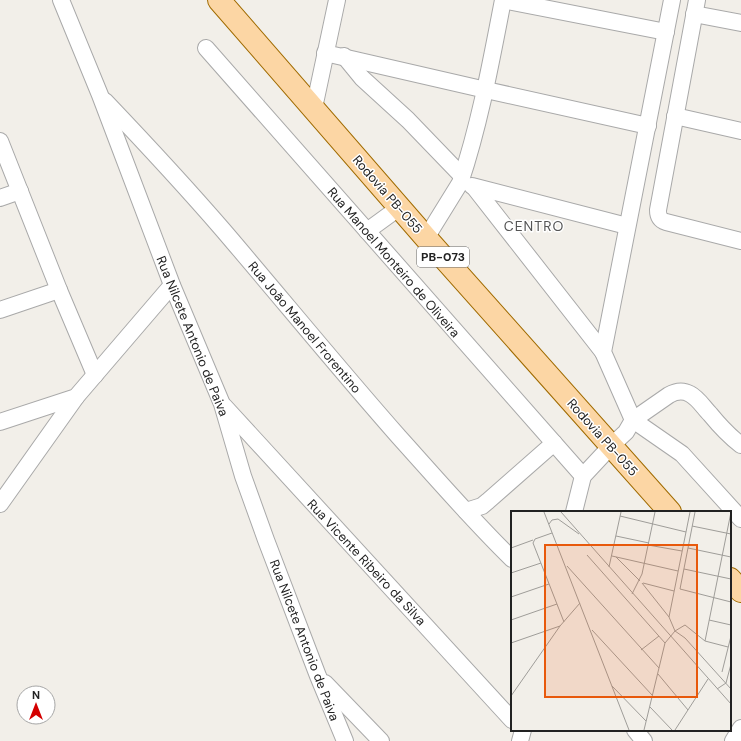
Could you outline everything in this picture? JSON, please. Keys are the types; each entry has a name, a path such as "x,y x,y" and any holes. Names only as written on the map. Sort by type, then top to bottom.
{"main road":[{"name":"Rodovia PB-055","path":"219,0 426,238 669,511"},
{"path":"731,580 741,591"}],"street":[{"name":"Rua Nilcete Antonio de Paiva","path":"60,0 100,95 172,285 222,404 243,476 318,676 345,741"},
{"path":"314,108 337,0"},
{"path":"426,238 466,182 473,144 486,90 503,0 666,32"},
{"path":"603,352 672,0"},
{"path":"741,23 696,7 658,210 660,220 741,241"},
{"name":"Rua Manoel Monteiro de Oliveira","path":"206,48 583,476"},
{"path":"325,53 344,56 486,90 648,126"},
{"path":"344,56 362,78 408,120 466,182 603,352 632,420 682,454 741,519"},
{"name":"Rua João Manoel Frorentino","path":"100,95 159,157 218,224 353,384 466,512 511,558"},
{"path":"675,116 741,131"},
{"path":"0,141 94,375"},
{"path":"466,182 627,226"},
{"path":"0,198 20,191"},
{"path":"367,231 400,207"},
{"path":"0,504 76,397 172,285"},
{"path":"0,310 59,290"},
{"path":"574,511 583,476 626,432 632,420 669,395 676,392 683,391 691,394 721,427 741,445"},
{"path":"0,422 76,397"},
{"name":"Rua Vicente Ribeiro da Silva","path":"222,404 511,720"},
{"path":"466,512 482,506 554,443"},
{"path":"318,676 381,741"},
{"path":"733,741 741,728"},
{"path":"636,731 644,741"}],"district":[{"name":"CENTRO","path":"534,226"}]}
